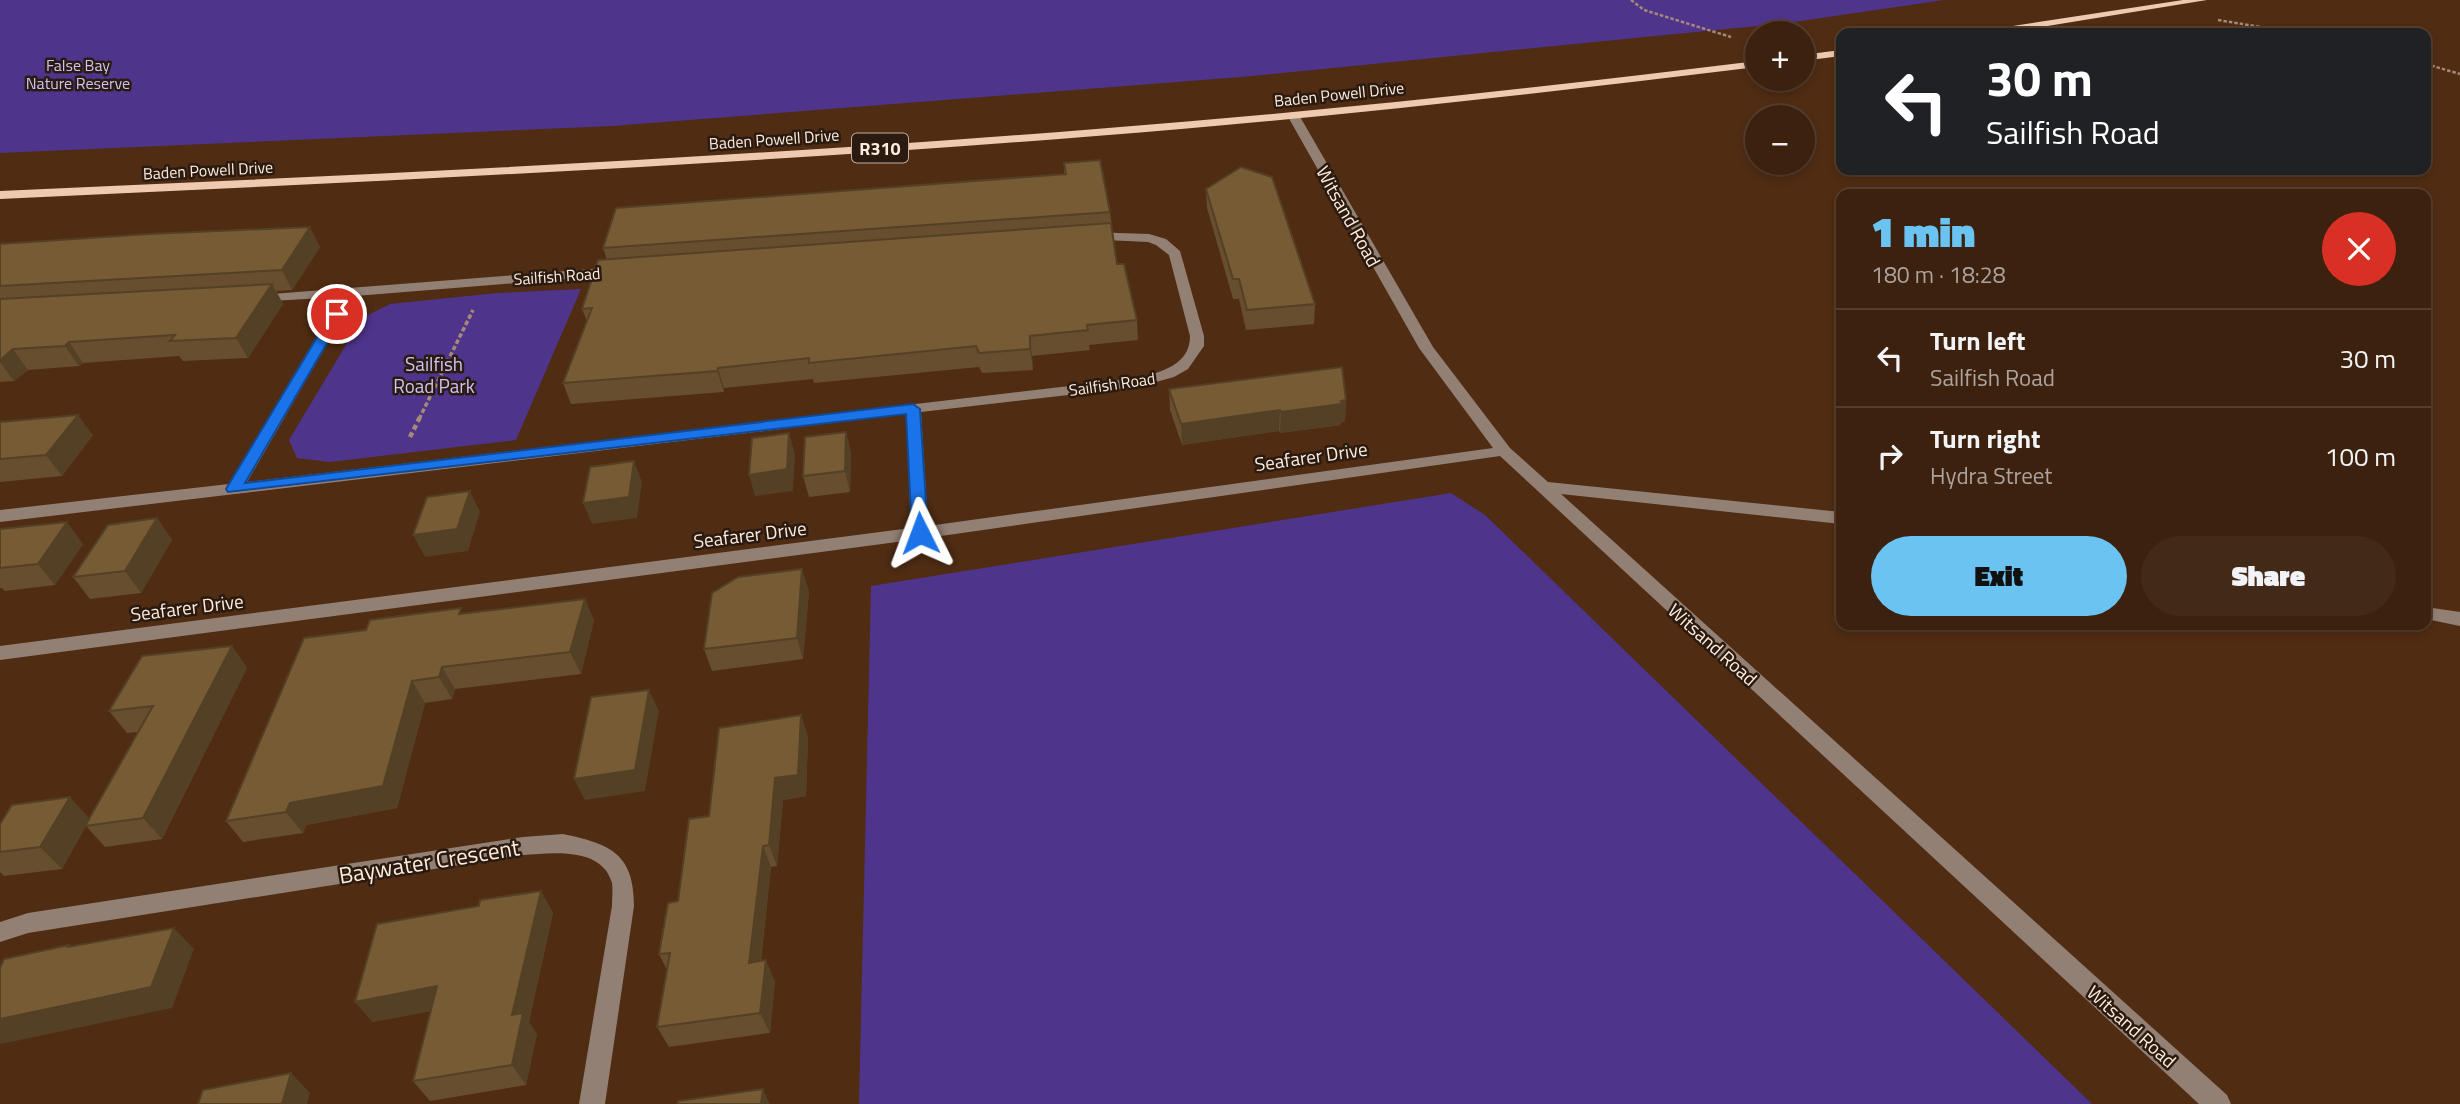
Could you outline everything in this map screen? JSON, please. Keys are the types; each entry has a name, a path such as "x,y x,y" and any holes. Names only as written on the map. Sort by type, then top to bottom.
{"main road":[{"path":"2019,28 2202,0"},
{"path":"1815,56 1836,54"},
{"name":"Baden Powell Drive","path":"0,195 696,160 974,142 1293,115 1745,65"}],"street":[{"name":"Witsand Road","path":"1293,115 1426,348 1504,451 2218,1104"},
{"name":"Sailfish Road","path":"0,516 1138,382 1169,374 1183,366 1193,355 1197,336 1175,254 1161,243 1135,236 1073,237"},
{"name":"Sailfish Road","path":"242,300 640,270"},
{"path":"234,489 351,292"},
{"path":"913,409 920,533"},
{"name":"Seafarer Drive","path":"0,653 920,533 1504,451"},
{"path":"1543,487 1836,517"},
{"path":"2431,613 2460,619"},
{"name":"Baywater Crescent","path":"0,932 28,923 523,846 562,843 591,849 609,860 623,881 623,906 592,1104"}],"path":[{"path":"1631,0 1644,10 1733,38"},
{"path":"2175,4 2207,18 2267,28"},
{"path":"2431,65 2460,74"},
{"path":"395,470 487,281"}],"green space":[{"name":"False Bay Nature Reserve","path":"0,0 1944,0 1801,21 1745,21 1745,27 1241,77 612,126 0,153"},
{"name":"Sailfish Road Park","path":"581,289 516,440 330,462 297,458 289,440 362,318 390,304 497,293"},
{"path":"1451,493 1485,515 2092,1104 859,1104 871,586"}],"building":[{"path":"1100,160 1110,212 603,248 616,208 1066,174 1064,163"},
{"path":"1241,167 1272,177 1315,304 1247,310 1239,279 1233,279 1206,189"},
{"path":"1111,223 1117,264 1124,264 1137,320 1087,325 1088,330 1030,336 1030,349 979,353 976,346 809,363 809,358 718,368 717,371 563,383 592,308 582,309 598,260"},
{"path":"310,227 282,270 0,286 0,244"},
{"path":"272,284 236,338 170,341 175,335 69,342 65,346 13,349 0,360 0,299"},
{"path":"1342,367 1346,400 1341,401 1342,404 1281,412 1280,410 1181,424 1169,389"},
{"path":"78,415 46,455 0,459 0,422"},
{"path":"846,432 845,471 803,476 805,437"},
{"path":"789,433 787,469 749,475 752,438"},
{"path":"634,461 629,497 583,503 590,467"},
{"path":"470,491 457,529 413,535 427,497"},
{"path":"157,518 125,571 73,577 108,525"},
{"path":"67,522 38,564 0,568 0,529"},
{"path":"802,569 797,638 704,649 712,593 738,577"},
{"path":"585,599 570,652 442,667 439,677 412,681 383,786 290,803 286,812 226,821 304,638 366,630 370,620 461,608 459,614"},
{"path":"232,646 143,818 85,826 153,706 109,711 142,656"},
{"path":"649,690 635,770 574,779 591,697"},
{"path":"801,715 798,775 775,778 769,845 763,846 749,963 766,960 760,1013 657,1027 670,953 659,954 668,903 678,901 689,819 709,816 719,728"},
{"path":"70,797 40,847 0,852 0,824 12,805"},
{"path":"541,891 512,1015 523,1013 512,1065 413,1081 437,986 355,1002 377,924 479,906 480,900"},
{"path":"174,928 151,987 0,1019 0,968 4,959 69,945 68,947"},
{"path":"291,1073 282,1104 198,1104 203,1090"},
{"path":"763,1089 761,1104 678,1104 678,1101"}],"route":[{"path":"337,314 234,489 913,409 920,533"}]}
